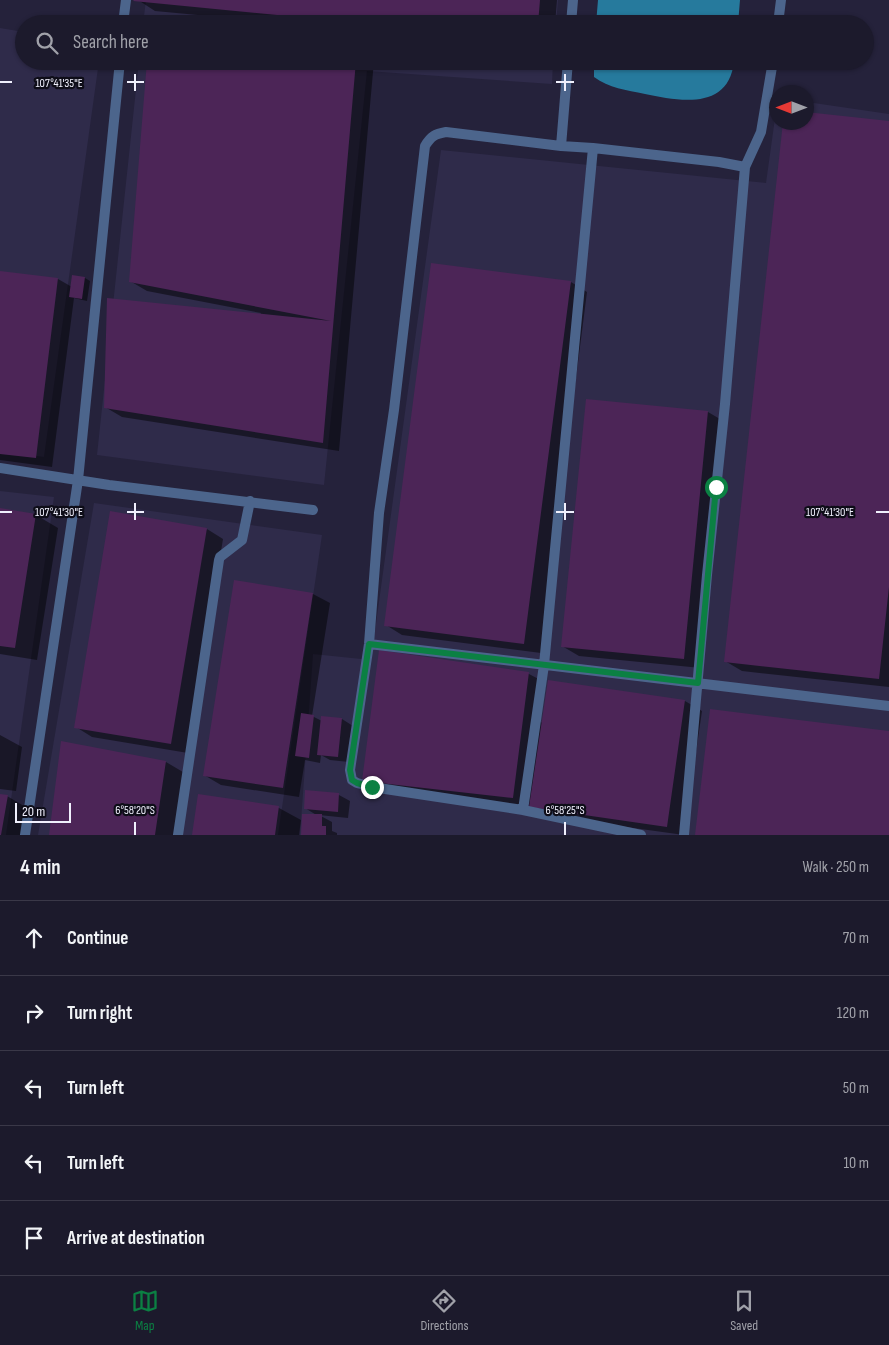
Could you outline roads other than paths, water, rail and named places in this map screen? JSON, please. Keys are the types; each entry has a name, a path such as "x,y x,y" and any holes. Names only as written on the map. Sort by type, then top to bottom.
{"lane":[{"path":"125,15 126,0"},
{"path":"572,15 573,0"},
{"path":"779,15 781,0"},
{"path":"25,835 78,480 119,70"},
{"path":"562,146 567,70"},
{"path":"684,835 712,521 725,404 745,167 761,132 771,70"},
{"path":"641,835 523,810 372,787 352,780 350,770 369,644 379,513 395,401 425,146 430,137 436,133 446,132 719,162 745,167"},
{"path":"523,810 544,665 593,148"},
{"path":"0,468 78,480 313,510"},
{"path":"178,835 218,560 242,540 250,501"},
{"path":"369,644 889,706"}],"water":[{"path":"598,0 740,0 739,15 597,15"},
{"path":"594,70 732,70 723,88 713,95 687,100 618,88 594,77"}]}
